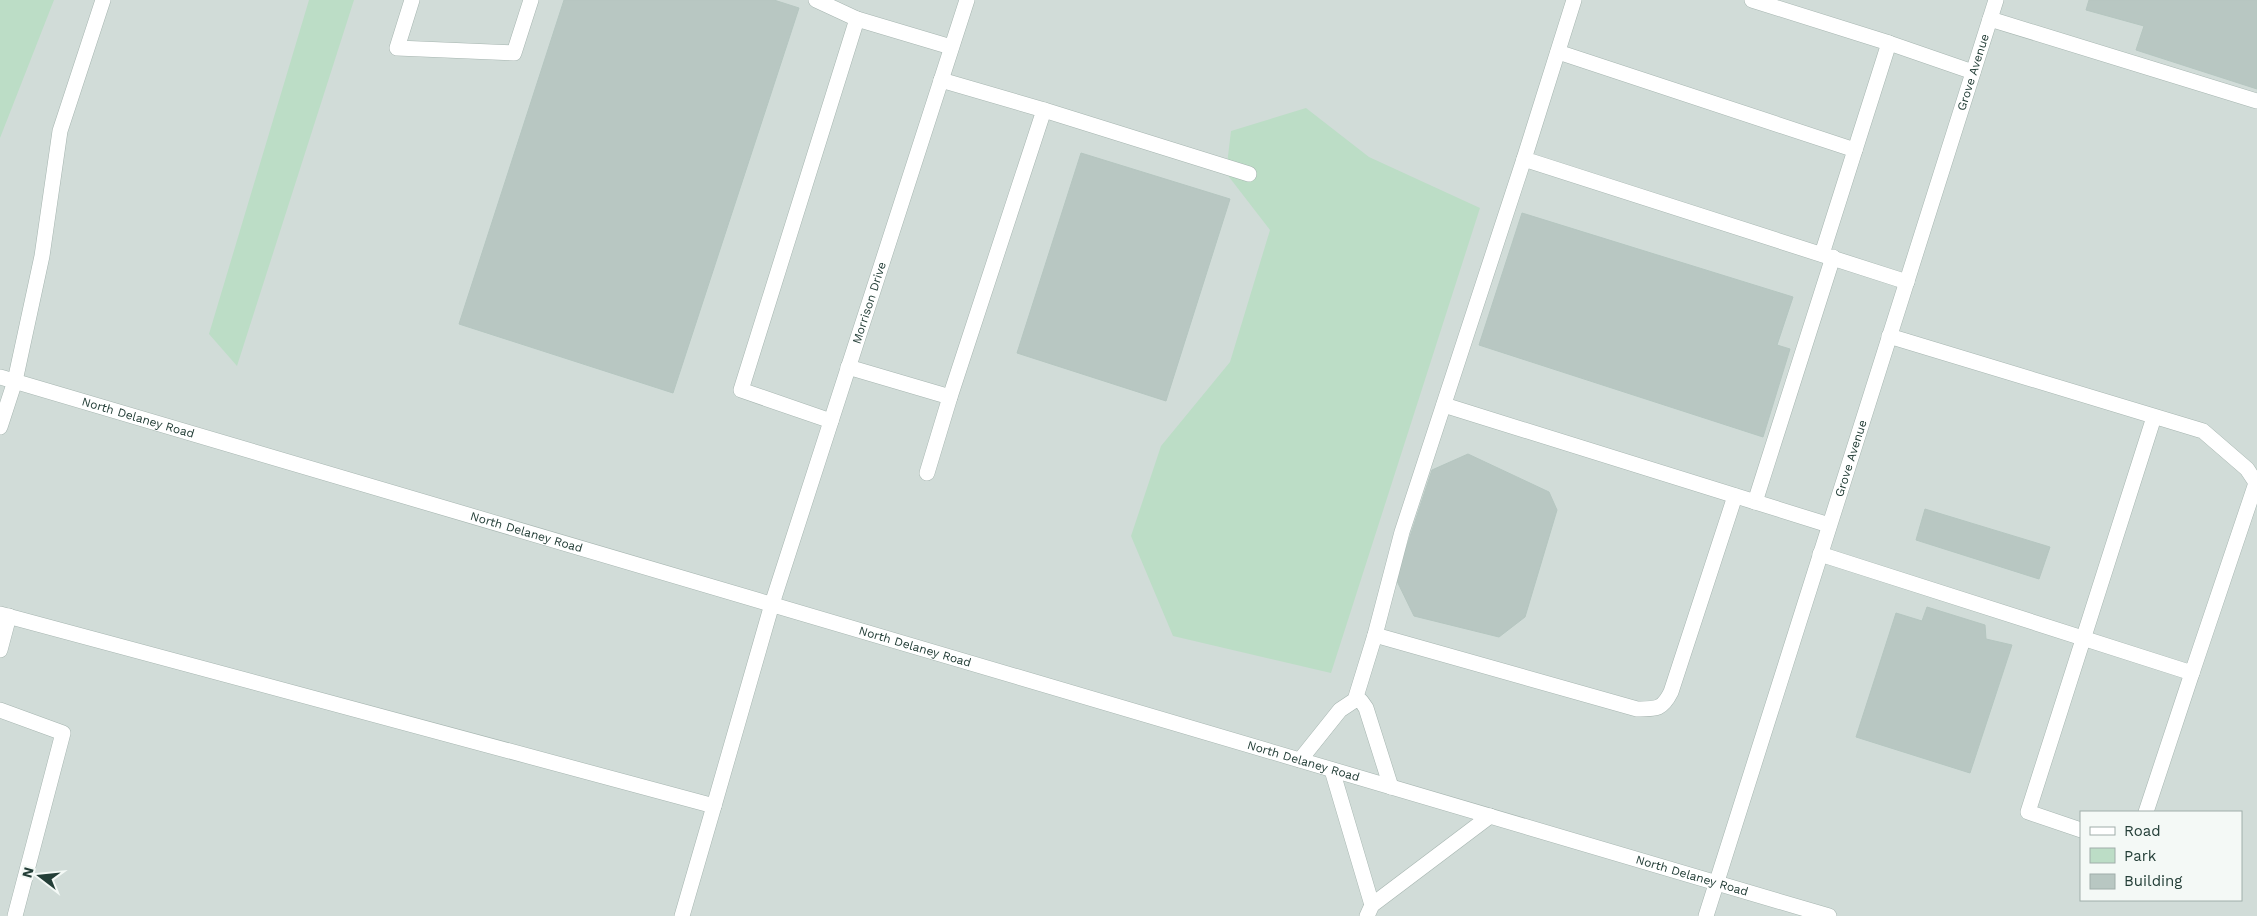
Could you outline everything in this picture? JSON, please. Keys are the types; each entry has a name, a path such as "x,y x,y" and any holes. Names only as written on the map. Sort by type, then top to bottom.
{"street":[{"path":"0,427 7,379 42,256 60,131 103,0"},
{"path":"412,0 397,48 514,54 531,0"},
{"path":"816,0 857,19 952,47"},
{"name":"Morrison Drive","path":"682,916 772,604 966,0"},
{"path":"1300,760 1340,710 1355,700 1375,635 1402,532 1574,0"},
{"path":"1752,0 1889,43 1973,72"},
{"name":"Grove Avenue","path":"1706,916 1996,0"},
{"path":"831,421 741,390 857,19"},
{"path":"1990,19 2257,101"},
{"path":"1754,502 1827,256 1855,150 1889,43"},
{"path":"1558,52 1855,150"},
{"path":"940,80 1044,110 1249,174"},
{"path":"927,473 1044,110"},
{"path":"1524,159 1906,282"},
{"path":"1889,336 2203,431 2247,469 2257,483 2146,811"},
{"path":"848,367 950,397"},
{"name":"North Delaney Road","path":"7,379 1829,916"},
{"path":"1444,405 1829,525"},
{"path":"2080,830 2028,812 2154,417"},
{"path":"1375,635 1637,709 1654,709 1665,704 1671,692 1735,496"},
{"path":"1820,554 2192,673"},
{"path":"0,650 5,615 714,806"},
{"path":"1355,700 1361,701 1366,708 1391,787"},
{"path":"0,710 63,734 15,916"},
{"path":"1332,770 1370,910 1490,816"}],"shaded area":[{"path":"0,0 2257,0 2257,916 0,916"}],"green space":[{"path":"0,0 54,0 0,138"},
{"path":"309,0 354,0 237,366 209,334"},
{"path":"1306,108 1369,157 1480,208 1331,673 1173,636 1131,536 1161,446 1230,362 1270,230 1226,173 1231,131"}],"building":[{"path":"564,0 774,0 799,8 673,393 459,324"},
{"path":"2089,0 2257,0 2257,89 2136,50 2144,26 2086,10"},
{"path":"1081,153 1230,199 1166,401 1017,353"},
{"path":"1522,213 1793,297 1777,345 1790,349 1763,437 1479,345"},
{"path":"1468,454 1549,492 1557,510 1525,617 1499,637 1414,616 1396,579 1432,470"},
{"path":"1925,509 2050,547 2039,579 1916,540"},
{"path":"1927,607 1985,625 1986,639 2012,645 1970,773 1856,737 1896,613 1922,621"}]}
